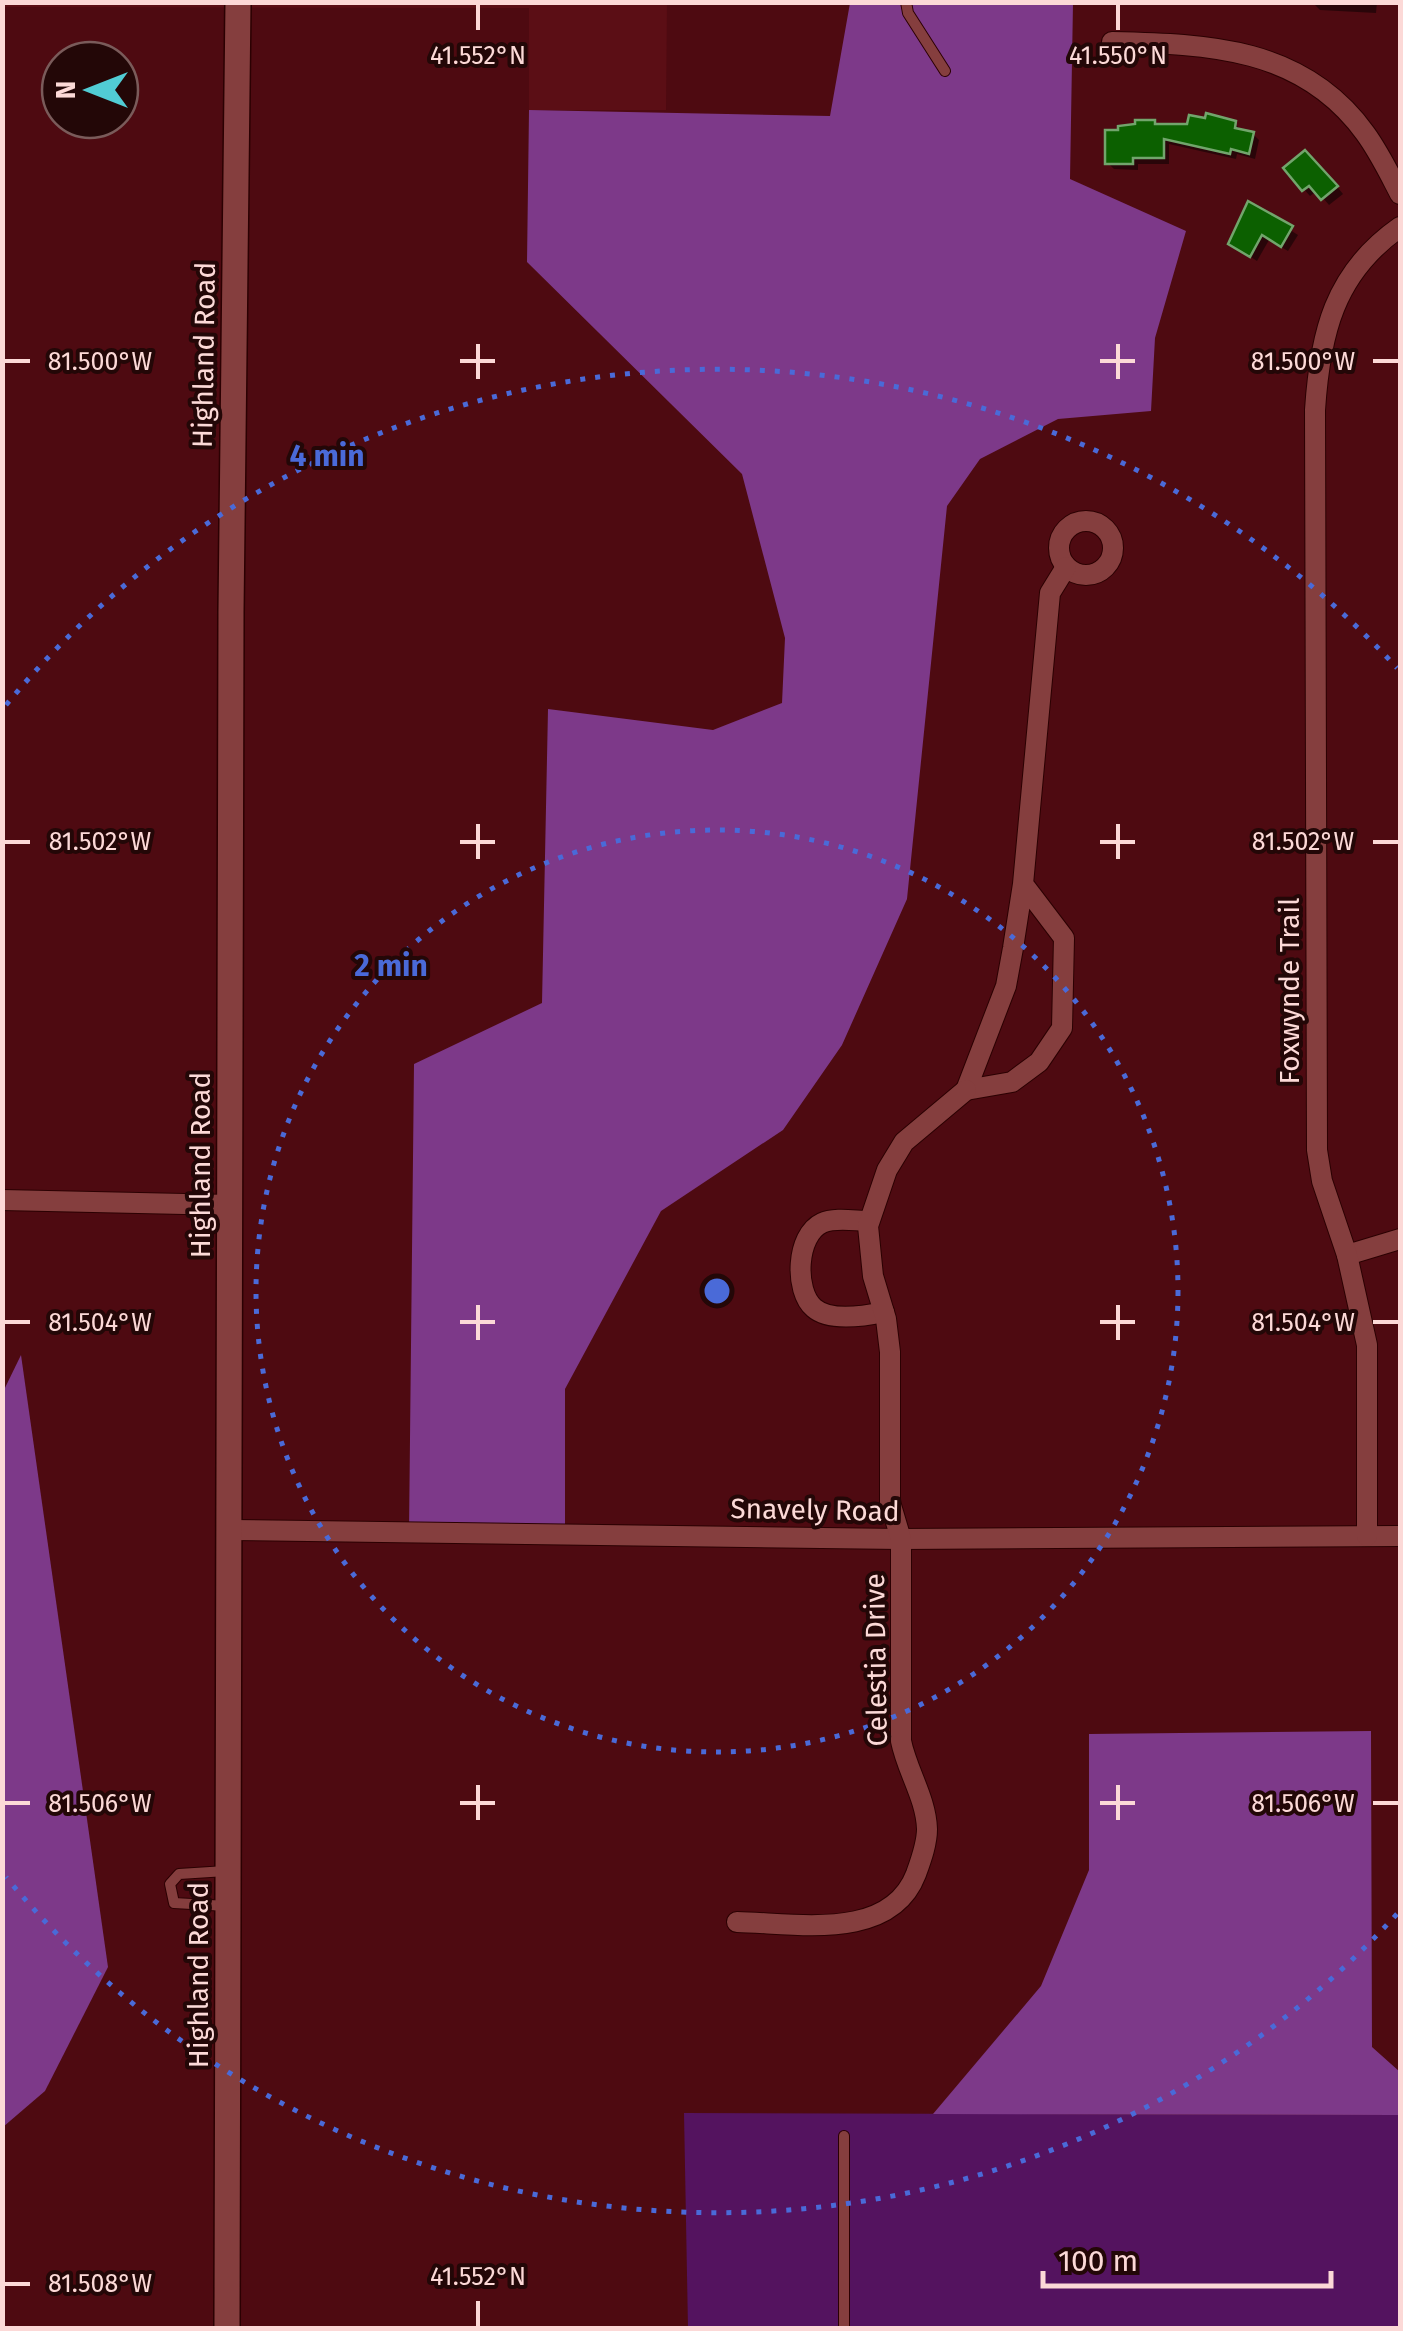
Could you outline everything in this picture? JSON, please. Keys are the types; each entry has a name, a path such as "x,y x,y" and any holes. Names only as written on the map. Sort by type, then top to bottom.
{"street":[{"name":"Highland Road","path":"228,2328 231,612 238,2"},
{"path":"1112,42 1222,47 1297,73 1337,102 1363,130 1400,194"},
{"name":"Foxwynde Trail","path":"1368,1536 1368,1345 1316,1150 1315,410 1320,348 1328,318 1351,276 1380,241 1400,227"},
{"path":"884,1312 828,1315 815,1310 802,1287 804,1245 819,1224 832,1220 869,1221 886,1170 904,1142 966,1090 1006,986 1023,884 1050,593 1066,566"},
{"path":"966,1090 1012,1082 1038,1062 1062,1028 1064,938 1023,884"},
{"path":"2,1200 230,1205"},
{"name":"Celestia Drive","path":"737,1922 854,1922 888,1911 909,1892 922,1858 927,1830 922,1800 906,1766 901,1741 901,1539 890,1502 890,1352 873,1276 869,1221"},
{"path":"1347,1255 1400,1239"},
{"name":"Snavely Road","path":"229,1530 901,1539 1400,1536"}],"lane":[{"path":"906,2 908,13 945,71"},
{"path":"228,1871 179,1874 170,1884 174,1903 228,1906"},
{"path":"844,2136 844,2328"}],"shaded area":[{"path":"3,2 667,3 666,110 529,110 529,8 3,7"},
{"path":"850,3 1073,3 1070,179 1186,231 1155,338 1151,411 1058,419 980,459 947,506 907,899 842,1045 783,1130 661,1211 565,1389 565,1534 409,1532 414,1064 542,1003 548,709 713,730 782,703 785,638 742,474 527,262 529,110 830,116"},
{"path":"21,1355 108,1967 45,2091 3,2127 2,1394"},
{"path":"1371,1731 1372,2047 1400,2072 1400,2115 933,2114 1041,1986 1089,1870 1089,1734"},
{"path":"684,2113 1400,2115 1400,2328 688,2328"}],"building":[{"path":"1206,113 1236,121 1235,128 1254,132 1249,154 1231,149 1230,154 1164,139 1164,158 1133,158 1133,164 1105,164 1105,130 1118,130 1118,126 1135,124 1135,120 1187,124 1189,115 1205,118"},
{"path":"1305,150 1338,186 1321,200 1309,186 1302,191 1283,168"},
{"path":"1248,201 1293,226 1281,247 1262,235 1250,257 1228,244"}]}
